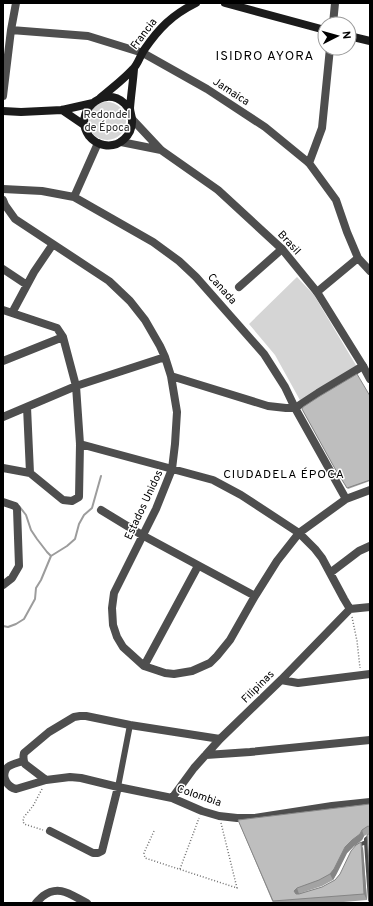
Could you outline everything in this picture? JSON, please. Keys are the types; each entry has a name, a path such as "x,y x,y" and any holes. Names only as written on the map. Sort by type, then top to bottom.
{"main road":[{"name":"Francia","path":"96,101 134,68 142,53 155,35 168,21 184,9 196,3"},
{"path":"225,3 317,28"},
{"path":"357,38 370,41"},
{"name":"Francia","path":"130,110 134,68"},
{"path":"3,111 21,112 62,110 109,97 117,99 130,110 132,119 130,132 121,142 114,145 98,143 92,139 87,132 84,125 84,117 87,109 96,101"},
{"path":"62,110 84,125"}],"street":[{"path":"3,96 11,30 16,3"},
{"path":"334,16 335,3"},
{"name":"Jamaica","path":"11,30 88,36 142,53 207,89 265,126 309,163 336,200 358,258 370,270"},
{"path":"309,163 322,128 329,56"},
{"path":"3,107 3,116"},
{"name":"Brasil","path":"132,119 161,150 218,190 282,249 317,292 370,379"},
{"name":"Brasil","path":"121,142 161,150"},
{"path":"74,197 98,143"},
{"name":"Canada","path":"3,189 42,191 74,197 153,242 179,261 196,277 264,354 285,387 295,408 346,499"},
{"name":"Estados Unidos","path":"3,200 15,219 109,281 130,301 145,320 165,357 171,376 177,412 172,469 156,509 114,593 112,608 113,625 117,637 123,647 144,666"},
{"path":"12,313 34,272 53,244"},
{"path":"239,287 282,249"},
{"path":"317,292 358,258"},
{"path":"3,269 28,285"},
{"path":"3,310 57,328 63,337 76,386 80,444 79,496 72,501 63,500 30,473 3,468"},
{"path":"3,361 63,337"},
{"path":"3,417 76,386 165,357"},
{"path":"171,376 268,406 295,408 363,366"},
{"path":"26,407 30,473"},
{"path":"80,444 213,480 241,494 299,533 316,549 350,609 370,607"},
{"path":"198,566 144,666 165,673 174,674 192,671 210,663 230,640 277,561 299,533 346,499 370,490"},
{"path":"3,502 15,506 18,509 19,566 12,578 3,585"},
{"path":"101,510 142,535 255,596"},
{"path":"330,573 359,551 370,546"},
{"name":"Filipinas","path":"172,798 194,768 220,739 281,680 350,609"},
{"path":"281,680 298,683 370,674"},
{"path":"46,780 25,764 24,757 49,732 74,717 86,716 130,725 220,739"},
{"path":"50,831 93,853 98,854 102,851 104,848 118,787 130,725"},
{"path":"206,755 370,740"},
{"name":"Colombia","path":"24,757 9,766 6,770 4,776 7,784 12,788 16,789 46,780 70,777 81,778 172,798 202,811 219,816 254,818 332,806 370,802"},
{"path":"36,903 48,892 59,890 73,900 86,903"}],"lane":[{"path":"370,836 366,839 370,900"},
{"path":"353,850 357,846 366,842"}],"path":[{"path":"350,609 357,641 361,676"},
{"path":"46,780 40,794 24,817 23,821 24,824 50,831"},
{"path":"180,869 202,811"},
{"path":"154,831 144,853 145,858 237,888 219,816"}],"green space":[{"name":"Redondel de Época","path":"103,102 111,102 121,107 125,114 125,128 121,135 111,140 103,140 93,135 91,132 88,125 88,117 93,107 96,105"},
{"path":"297,277 314,295 357,367 301,402 275,355 249,324"}],"building":[{"path":"357,374 370,396 370,480 347,488 302,409 320,396"},
{"path":"370,804 370,827 368,826 362,830 360,834 345,847 330,874 319,880 297,888 294,891 296,894 299,894 322,887 335,880 340,874 351,851 361,842 364,894 273,901 238,820"},
{"path":"370,833 370,878 367,835"}],"waterway":[{"path":"51,556 75,539 79,524 84,515 92,508 101,476"},
{"path":"3,626 8,627 24,619 35,599 36,588 51,556 31,530 26,515 19,506"}],"district":[{"name":"ISIDRO AYORA","path":"265,57"},
{"name":"CIUDADELA ÉPOCA","path":"284,475"}]}
